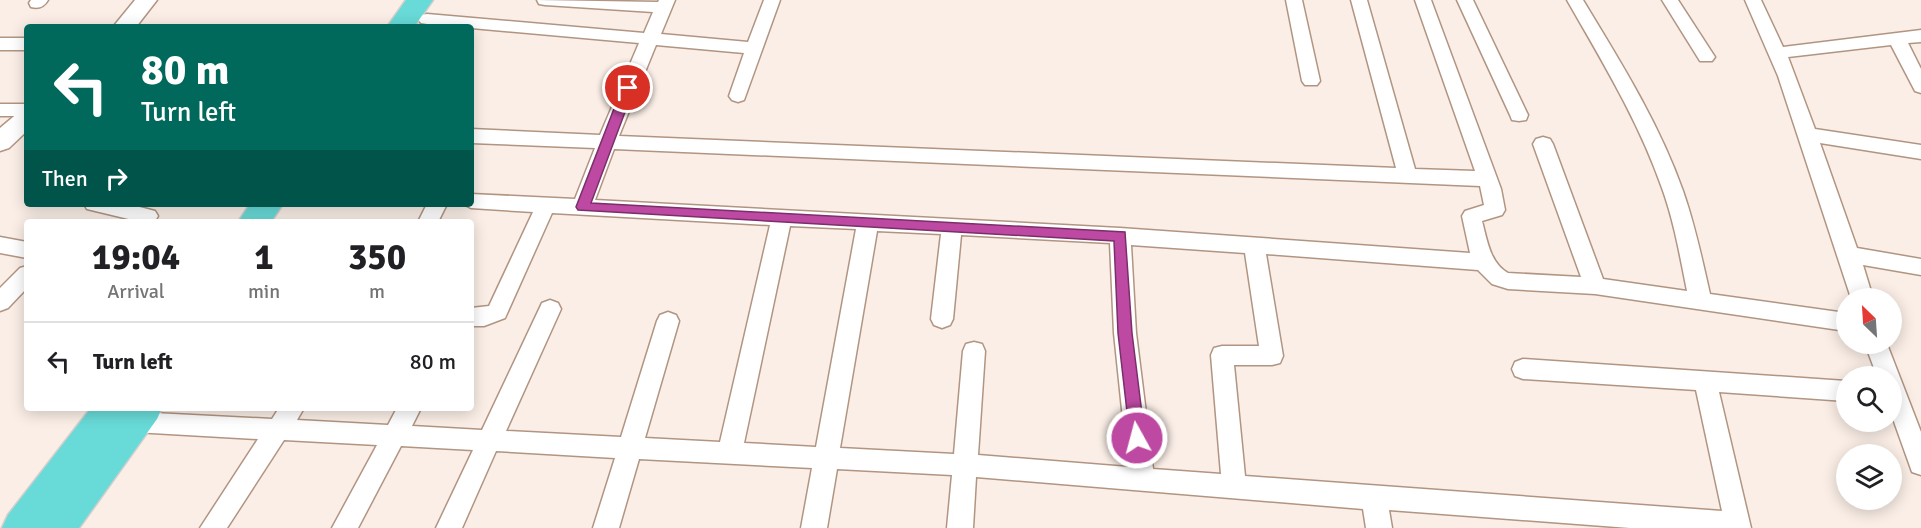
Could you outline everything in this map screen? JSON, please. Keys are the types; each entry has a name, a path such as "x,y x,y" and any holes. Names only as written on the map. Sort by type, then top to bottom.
{"main road":[{"path":"405,24 427,12"},
{"path":"22,528 130,413"},
{"path":"56,528 130,413"}],"street":[{"path":"126,24 146,0"},
{"path":"545,0 666,4 606,142 582,207"},
{"path":"738,96 753,48 772,0"},
{"path":"1294,0 1311,81"},
{"path":"1359,0 1408,177"},
{"path":"1424,0 1488,179 1495,210 1478,213 1472,216 1472,221 1485,262 1491,272 1501,280 1595,286 1700,299 1836,320"},
{"path":"1465,0 1519,115"},
{"path":"1575,0 1645,123 1668,177 1685,231 1700,299"},
{"path":"1670,0 1706,57"},
{"path":"1753,0 1777,53 1807,134 1859,288"},
{"path":"427,12 650,39 753,48"},
{"path":"1777,53 1921,36"},
{"path":"1897,39 1919,80"},
{"path":"0,44 24,44"},
{"path":"0,110 24,110"},
{"path":"0,142 24,121"},
{"path":"1807,134 1921,153"},
{"path":"474,136 1488,179"},
{"path":"1543,144 1595,286"},
{"path":"474,201 1120,236 1485,262"},
{"path":"474,317 484,317 497,312 546,205"},
{"path":"111,207 150,214"},
{"path":"730,452 782,218"},
{"path":"814,528 868,222"},
{"path":"942,319 952,226"},
{"path":"1120,236 1125,333 1142,479"},
{"path":"0,245 24,249"},
{"path":"1234,486 1222,355 1272,356 1254,247"},
{"path":"1849,255 1921,267"},
{"path":"0,302 24,277"},
{"path":"449,528 550,309"},
{"path":"606,528 668,321"},
{"path":"960,528 974,351"},
{"path":"1523,369 1836,390"},
{"path":"130,413 278,429 964,465 1737,526 1705,381"},
{"path":"1902,408 1921,464"},
{"path":"213,528 290,411"},
{"path":"345,528 408,411"},
{"path":"1374,498 1379,528"}],"route":[{"path":"628,88 582,207 1120,236 1125,333 1137,438"}]}
